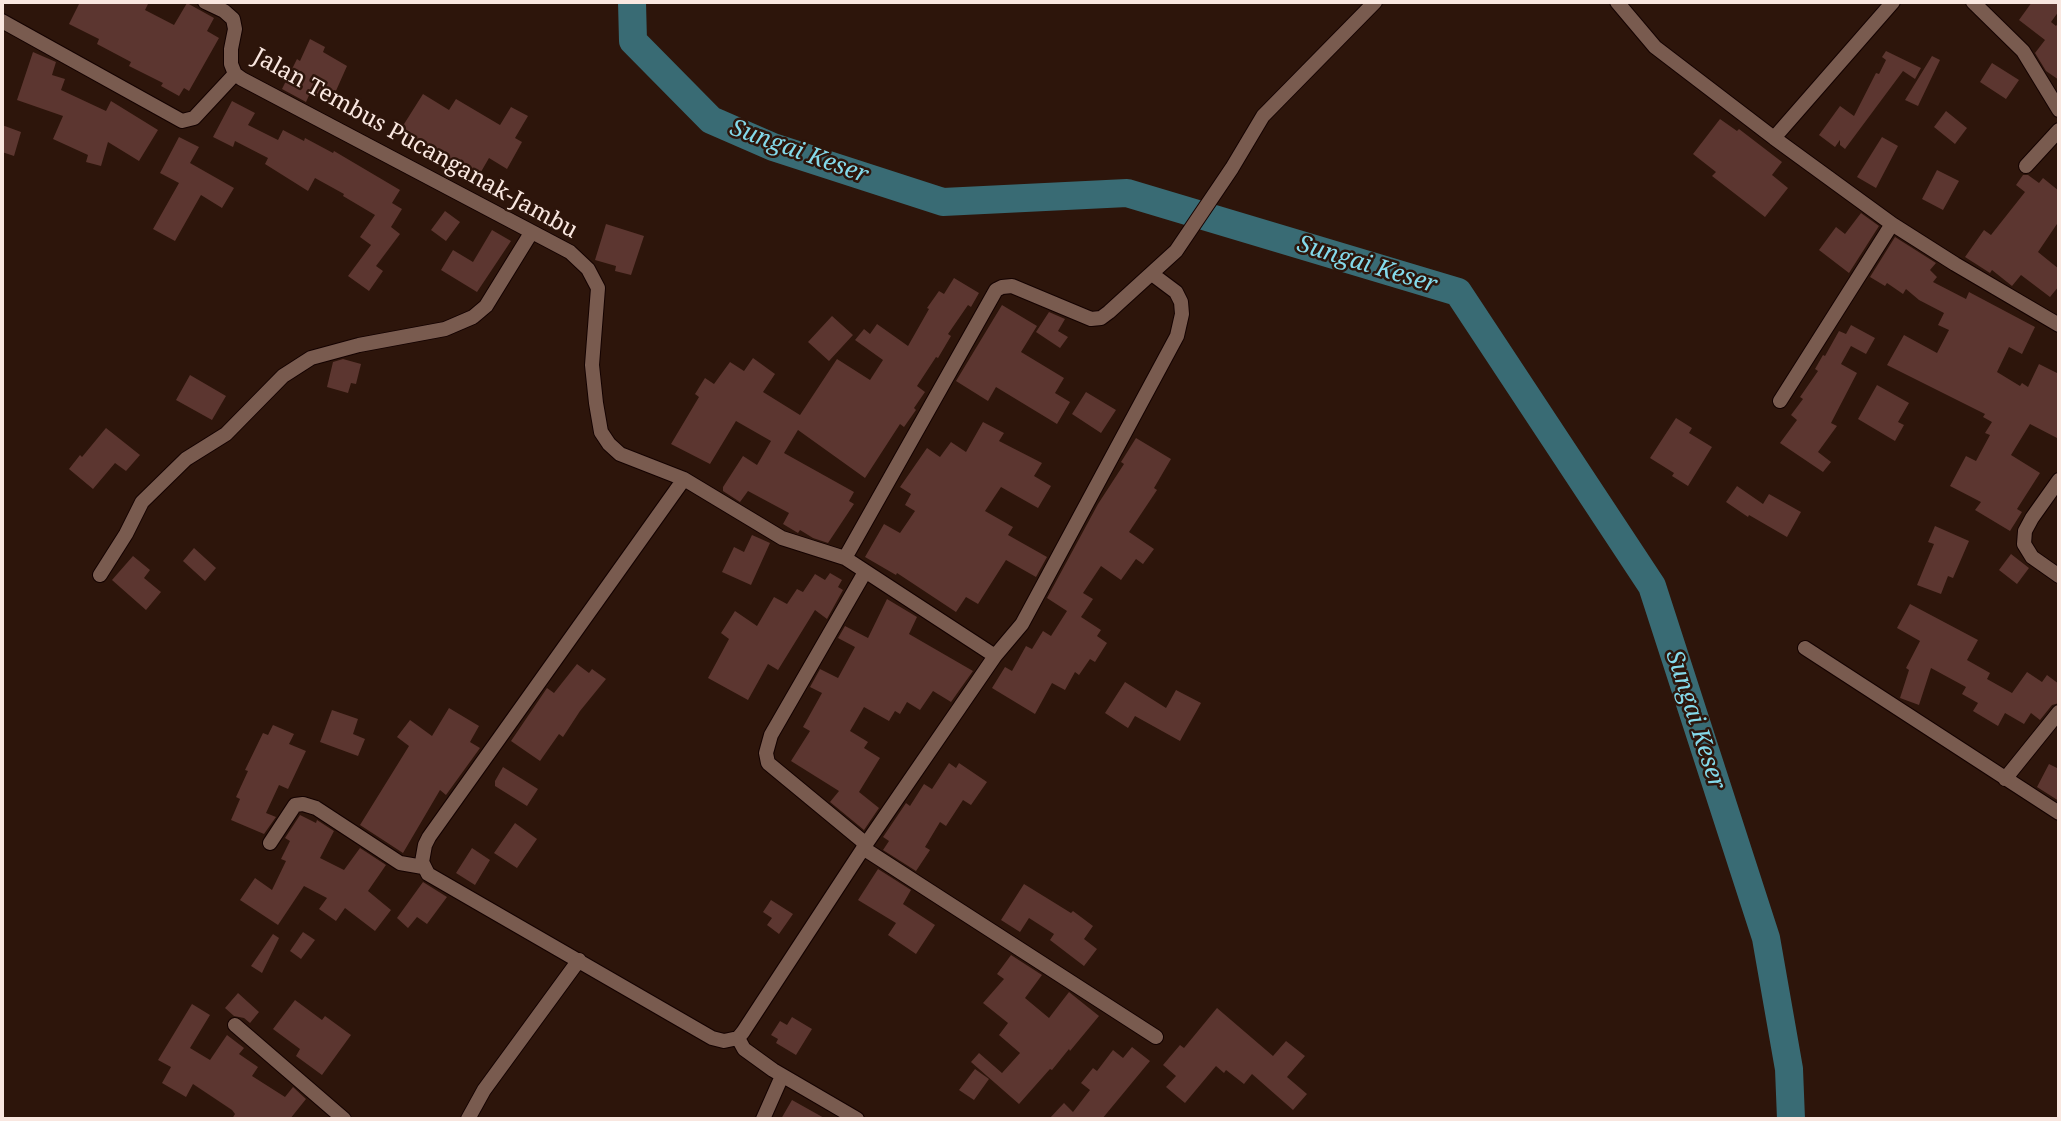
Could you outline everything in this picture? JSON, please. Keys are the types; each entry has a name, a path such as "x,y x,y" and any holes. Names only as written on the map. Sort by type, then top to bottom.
{"street":[{"name":"Jalan Tembus Pucanganak-Jambu","path":"205,2 223,10 233,19 235,29 230,56 235,74 252,86 570,252 588,269 598,288 592,365 601,432 609,444 620,453 684,479 782,538 845,558 995,656"},
{"path":"845,558 996,290 1012,286 1091,319 1101,318 1109,312 1176,251 1232,168 1263,116 1375,2"},
{"path":"1617,2 1655,47 1774,138 1892,224 2059,325"},
{"path":"1774,138 1893,2"},
{"path":"1973,2 2023,51 2059,110"},
{"path":"2,21 183,121 194,118 235,74"},
{"path":"2026,166 2059,130"},
{"path":"1780,401 1892,224"},
{"path":"100,575 142,502 186,459 226,434 283,376 312,358 359,345 445,329 473,317 486,306 531,233"},
{"path":"684,479 429,837 425,845 423,867 428,874 712,1038 724,1041 738,1038 995,656 1022,624 1177,336 1182,314 1181,302 1176,292 1152,274"},
{"path":"2059,480 2032,517 2025,531 2024,544 2032,557 2059,576"},
{"path":"865,572 771,735 766,753 768,763 865,846 1156,1037"},
{"path":"1805,648 2059,813"},
{"path":"2005,779 2059,712"},
{"path":"270,843 295,805 303,804 316,808 400,863 423,867"},
{"path":"468,1119 484,1090 579,960"},
{"path":"235,1025 344,1119"},
{"path":"738,1038 744,1049 782,1076 857,1119"},
{"path":"763,1119 782,1076"}],"building":[{"path":"80,2 149,2 145,10 174,25 187,3 214,18 207,31 219,38 189,91 184,88 179,96 161,86 163,83 129,66 131,62 97,44 99,39 69,24"},
{"path":"2032,2 2059,2 2059,11 2051,22 2056,26 2059,22 2059,80 2046,71 2035,53 2045,40 2019,20"},
{"path":"310,39 325,47 323,52 347,66 331,102 310,93 306,102 282,89"},
{"path":"1886,51 1921,68 1915,79 1903,71 1845,149 1840,145 1840,140 1835,147 1819,135 1840,106 1854,116 1876,73 1879,74 1886,60 1882,57"},
{"path":"33,52 56,62 52,75 65,79 61,90 106,111 111,101 158,130 139,161 108,142 101,166 86,162 88,155 53,139 63,116 17,100"},
{"path":"1932,56 1940,60 1918,106 1905,100"},
{"path":"1992,63 2019,80 2006,99 1980,82"},
{"path":"423,94 449,110 456,99 500,125 511,107 528,116 515,138 522,142 507,169 489,158 478,177 450,160 448,163 399,132"},
{"path":"232,101 255,113 248,125 278,140 283,130 304,141 305,138 333,153 334,151 400,190 392,203 402,209 391,227 400,234 376,266 383,271 369,291 348,276 371,245 360,237 375,215 315,178 308,191 265,164 268,158 235,141 233,147 213,137"},
{"path":"1946,111 1967,128 1955,144 1934,127"},
{"path":"1720,119 1737,131 1739,129 1782,162 1772,175 1788,188 1765,217 1712,176 1716,172 1693,154"},
{"path":"2,125 21,132 14,156 2,152"},
{"path":"179,137 199,147 190,163 234,188 222,208 201,195 175,241 153,229 179,183 160,173"},
{"path":"1882,137 1898,146 1876,188 1857,177"},
{"path":"1937,170 1959,181 1943,210 1922,199"},
{"path":"2023,175 2028,175 2039,183 2043,178 2059,191 2059,221 2038,252 2059,269 2059,286 2050,297 2021,275 2012,286 1992,270 1990,273 1965,257 1984,230 1991,235 2025,192 2016,185"},
{"path":"445,211 460,222 446,241 431,230"},
{"path":"1861,213 1879,226 1849,273 1819,250 1836,227 1845,234"},
{"path":"606,224 644,236 631,275 615,271 616,266 595,260"},
{"path":"492,230 511,241 477,292 441,270 453,250 473,262"},
{"path":"1895,237 1936,263 1930,270 1937,277 1933,282 1966,299 1969,292 2035,327 2022,354 2009,347 1997,372 2020,386 2022,383 2028,387 2039,364 2059,374 2059,439 2030,424 2011,455 2040,473 2017,509 2022,512 2010,531 1975,510 1981,502 1950,486 1966,456 1976,461 1990,435 1985,433 1992,422 1983,417 1985,414 1887,365 1904,335 1937,353 1949,330 1938,325 1944,313 1919,300 1906,289 1903,294 1887,283 1885,286 1870,277"},
{"path":"954,278 979,293 948,334 951,336 938,358 936,357 917,386 925,392 914,408 916,410 904,427 900,424 865,478 798,430 784,453 854,492 849,501 854,504 828,543 800,530 798,533 783,524 789,513 748,491 740,502 723,491 743,456 757,465 771,441 736,421 710,464 671,444 699,397 695,394 705,378 714,384 730,362 744,371 753,358 775,374 763,392 800,415 837,359 870,380 883,360 855,340 864,329 870,334 877,324 908,346 929,309 927,308 939,291 944,294"},
{"path":"1002,305 1037,326 1021,352 1064,378 1055,393 1070,402 1057,424 996,387 988,401 956,381"},
{"path":"1049,312 1065,319 1058,331 1068,337 1060,348 1036,332"},
{"path":"832,316 853,335 829,361 808,342"},
{"path":"1851,325 1875,338 1866,354 1851,346 1841,364 1857,373 1831,423 1837,426 1818,452 1831,462 1823,472 1780,443 1797,420 1791,415 1818,371 1815,369 1823,355 1825,356 1839,331 1846,334"},
{"path":"343,359 361,364 356,384 351,383 348,393 327,387 333,362"},
{"path":"190,375 226,396 212,420 176,400"},
{"path":"1877,385 1909,403 1898,422 1904,425 1895,441 1858,419"},
{"path":"1086,392 1116,410 1101,433 1072,414"},
{"path":"1676,418 1692,428 1689,433 1712,447 1688,486 1672,476 1674,473 1650,458"},
{"path":"983,422 1004,433 999,441 1042,463 1034,476 1051,486 1038,508 1001,487 985,511 1013,527 1008,535 1047,557 1036,577 1006,560 978,604 966,597 956,612 897,573 896,575 865,557 884,524 900,533 915,511 905,505 911,494 900,487 927,448 940,457 951,442 966,452"},
{"path":"106,428 140,455 126,471 115,463 93,489 69,469"},
{"path":"1136,438 1171,459 1154,488 1157,490 1129,532 1154,549 1143,564 1136,559 1121,580 1101,566 1083,593 1093,599 1081,617 1101,630 1097,636 1107,643 1095,662 1090,659 1079,675 1075,672 1065,690 1052,683 1035,714 992,688 1005,667 1012,671 1026,646 1032,649 1043,631 1051,636 1067,611 1047,598 1098,504 1124,464 1121,462"},
{"path":"1737,486 1763,504 1769,494 1801,512 1787,537 1726,502"},
{"path":"1935,526 1969,541 1953,578 1948,576 1941,594 1917,585 1934,544 1928,542"},
{"path":"752,535 770,543 751,585 722,572 734,547 744,552"},
{"path":"194,548 216,568 205,581 183,561"},
{"path":"2011,554 2029,568 2017,584 1999,570"},
{"path":"133,556 150,570 144,578 161,592 146,610 112,580"},
{"path":"830,573 842,580 838,587 843,590 827,619 815,610 778,670 768,664 748,700 708,678 729,639 721,633 735,611 757,626 774,597 787,604 797,589 803,592 815,574 825,580"},
{"path":"887,599 917,617 909,634 973,671 951,702 933,691 920,710 907,702 900,714 895,711 889,721 864,707 850,731 868,742 864,748 880,758 859,792 879,808 864,830 830,802 839,791 791,761 810,731 803,727 822,693 810,687 820,669 838,678 855,647 838,638 845,626 868,638"},
{"path":"1910,604 1978,640 1967,660 1990,673 1987,679 2012,693 2027,672 2042,682 2047,675 2059,684 2059,703 2052,705 2040,720 2031,713 2024,724 2005,713 1998,726 1973,711 1978,703 1962,694 1966,687 1931,668 1919,705 1900,698 1909,670 1906,668 1920,641 1897,628"},
{"path":"577,664 589,673 592,669 606,679 563,737 559,734 540,761 511,741 547,688 554,693"},
{"path":"1125,682 1166,708 1176,690 1201,703 1180,741 1135,716 1128,728 1105,713"},
{"path":"449,708 479,726 470,742 480,748 446,795 440,790 403,853 360,825 409,746 397,737 410,720 432,736"},
{"path":"332,710 358,719 353,734 365,739 358,756 320,742"},
{"path":"273,725 294,734 289,744 306,751 288,789 279,785 266,813 276,817 264,834 231,820 240,799 236,797 248,771 245,770 263,733 268,735"},
{"path":"949,763 956,768 959,763 987,782 971,805 963,800 946,826 940,822 925,847 930,850 916,871 883,850 889,841 883,837 906,803 910,806 924,784 932,789"},
{"path":"2049,764 2059,769 2059,801 2037,787"},
{"path":"503,767 538,789 527,806 495,786"},
{"path":"300,815 316,823 317,820 334,831 320,858 344,870 360,848 386,865 368,891 391,910 375,931 345,908 336,921 319,909 327,898 304,886 278,925 240,900 255,878 272,890 286,861 281,859 290,841 285,838"},
{"path":"515,823 537,839 517,868 494,853"},
{"path":"472,848 490,860 475,885 456,873"},
{"path":"878,869 911,890 903,904 935,925 916,954 888,935 896,923 858,900"},
{"path":"423,882 447,897 427,924 417,917 408,928 397,918"},
{"path":"1024,884 1071,913 1073,911 1093,926 1084,939 1097,949 1084,966 1050,940 1054,934 1029,918 1020,932 1001,920"},
{"path":"771,900 793,914 779,934 767,925 772,918 763,912"},
{"path":"303,932 315,940 301,959 290,951"},
{"path":"273,934 279,938 262,973 251,966"},
{"path":"1011,955 1042,975 1025,998 1049,1018 1069,992 1099,1016 1019,1104 971,1062 979,1053 1002,1073 1020,1053 999,1035 1008,1023 983,1003 1004,979 997,974"},
{"path":"238,993 259,1012 250,1023 244,1018 234,1016 225,1008"},
{"path":"295,1000 322,1020 325,1016 351,1035 322,1075 296,1056 300,1049 273,1029"},
{"path":"192,1004 210,1015 190,1048 210,1060 227,1035 244,1048 239,1054 258,1067 252,1076 285,1097 293,1087 306,1099 290,1119 232,1119 235,1114 232,1110 193,1084 186,1097 162,1083 171,1067 158,1060"},
{"path":"1217,1008 1273,1056 1286,1041 1305,1056 1287,1077 1307,1094 1293,1110 1252,1074 1244,1084 1216,1066 1185,1103 1166,1087 1176,1076 1163,1065 1180,1045 1184,1048"},
{"path":"792,1017 812,1029 796,1055 776,1043 778,1039 771,1035 780,1021 787,1025"},
{"path":"1132,1047 1150,1061 1102,1119 1049,1119 1064,1103 1073,1112 1090,1090 1081,1083 1093,1068 1097,1071 1113,1050 1123,1058"},
{"path":"975,1069 989,1079 974,1100 959,1090"},
{"path":"792,1100 826,1119 781,1119"}],"waterway":[{"name":"Sungai Keser","path":"632,2 633,41 711,120 773,147 943,202 1127,193 1458,292 1652,586 1766,938 1789,1069 1791,1119"}]}
